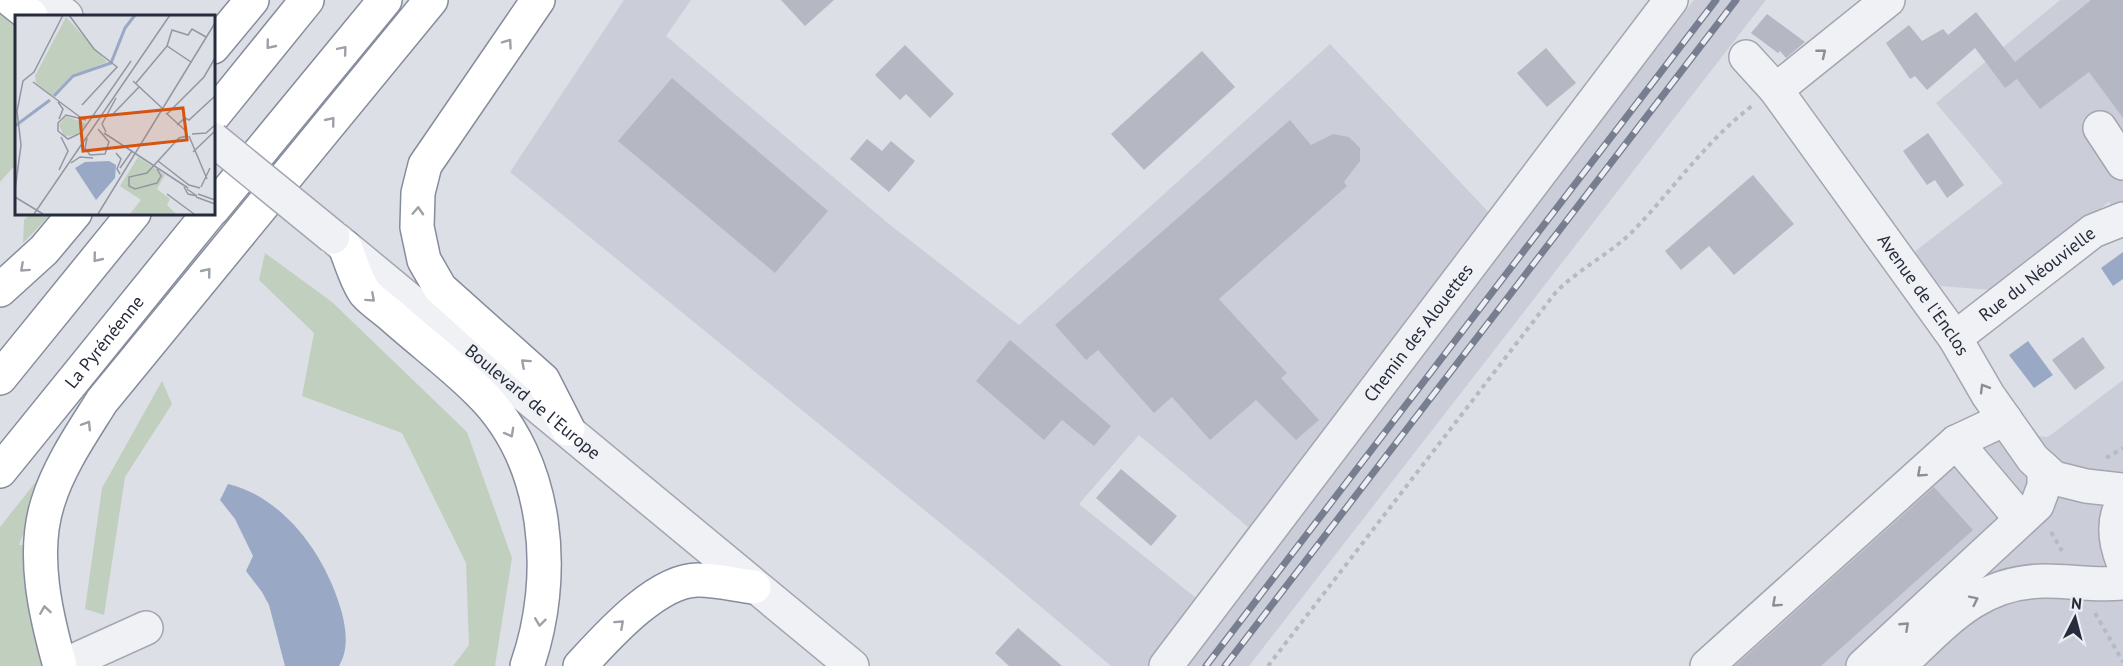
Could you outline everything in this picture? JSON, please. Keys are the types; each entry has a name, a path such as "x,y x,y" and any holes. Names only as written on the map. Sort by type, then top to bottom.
{"highway":[{"path":"11,0 30,15"},
{"path":"214,46 252,0"},
{"path":"214,115 307,0"},
{"path":"214,208 385,0"},
{"path":"61,666 44,612 40,556 47,503 70,453 102,400 431,0"},
{"path":"538,0 425,165 418,194 417,227 424,260 440,288 543,380 568,429"},
{"path":"0,290 44,250 74,214"},
{"path":"0,378 133,214"},
{"name":"La Pyrénéenne","path":"0,471 208,214"},
{"path":"339,242 364,292 480,393 510,431 531,480 543,534 545,580 539,633 527,666"},
{"path":"580,666 620,623 667,588 696,579 754,587"}],"street":[{"path":"46,0 65,15"},
{"name":"Chemin des Alouettes","path":"1166,666 1671,0"},
{"path":"1776,90 1888,0"},
{"name":"Avenue de l'Enclos","path":"1746,57 1776,90 1955,338 2005,420 2033,459 2054,478 2086,486 2123,490"},
{"path":"2100,128 2123,163"},
{"name":"Boulevard de l'Europe","path":"214,140 568,429 754,587 852,666"},
{"name":"Rue du Néouvielle","path":"1955,338 2093,231 2123,219"},
{"path":"1707,666 1956,442 2005,420"},
{"path":"1956,442 2021,519"},
{"path":"1863,666 2037,505 2044,486 2044,469"},
{"path":"2123,502 2115,528 2117,548 2123,562"},
{"path":"1899,666 1964,604 2001,586 2044,581 2100,586 2123,583"},
{"path":"61,666 146,628"}],"path":[{"path":"1268,666 1556,292 1576,272 1610,250 1633,231 1729,123 1776,90"}],"shaded area":[{"path":"624,0 691,0 666,36 889,224 1019,325 1330,44 1512,237 1694,0 1766,0 1249,666 1111,666 988,562 510,172","holes":["1139,435 1248,527 1196,598 1079,504"]},
{"path":"2060,0 2123,0 2123,219 2109,202 1992,290 1940,286 1913,253 2003,183 1936,103"},
{"path":"2123,380 2123,666 1697,666 1971,429 2048,437"}],"green space":[{"path":"0,11 15,24 15,165 0,182"},
{"path":"30,214 51,214 23,243 24,220"},
{"path":"265,253 332,302 467,432 512,558 495,666 453,666 469,645 466,563 402,433 302,396 314,333 259,280"},
{"path":"162,381 172,404 125,477 104,615 85,609 102,488"},
{"path":"53,460 19,545 32,544 52,666 0,666 0,527"}],"water":[{"path":"2123,252 2123,279 2113,286 2101,268"},
{"path":"2028,341 2053,375 2034,388 2009,355"},
{"path":"228,484 249,491 286,516 315,552 335,592 342,613 345,646 339,666 285,666 269,605 246,571 253,556 235,519 220,500"}],"building":[{"path":"781,0 834,0 805,26"},
{"path":"2091,0 2123,0 2123,118 2089,72 2040,109 2017,79 2005,88 1975,48 1927,90 1915,76 1910,79 1886,43 1909,25 1922,41 1943,29 1948,35 1976,12 2015,62"},
{"path":"1767,14 1805,42 1786,58 1780,51 1778,53 1751,33"},
{"path":"905,45 954,94 930,118 906,94 900,100 875,75"},
{"path":"1546,48 1576,83 1547,107 1517,73"},
{"path":"1202,51 1235,87 1144,170 1111,134"},
{"path":"672,78 828,211 775,273 618,141"},
{"path":"1290,120 1311,145 1333,134 1349,137 1360,148 1360,161 1344,182 1347,186 1219,299 1287,373 1281,378 1319,420 1296,440 1256,400 1210,440 1172,397 1154,413 1098,350 1086,360 1055,325"},
{"path":"1928,133 1964,185 1947,198 1935,180 1927,185 1903,151"},
{"path":"867,139 882,151 891,141 915,161 889,192 850,159"},
{"path":"1753,175 1794,224 1734,275 1709,246 1681,270 1665,251"},
{"path":"2083,337 2105,368 2075,390 2052,360"},
{"path":"1010,340 1111,426 1094,446 1062,420 1044,440 976,381"},
{"path":"1121,469 1177,516 1151,546 1096,498"},
{"path":"1934,487 1973,530 1821,666 1735,666"},
{"path":"1018,628 1062,666 1009,666 995,653"}],"railway":[{"path":"1206,666 1716,0"},
{"path":"1225,666 1736,0"}]}
